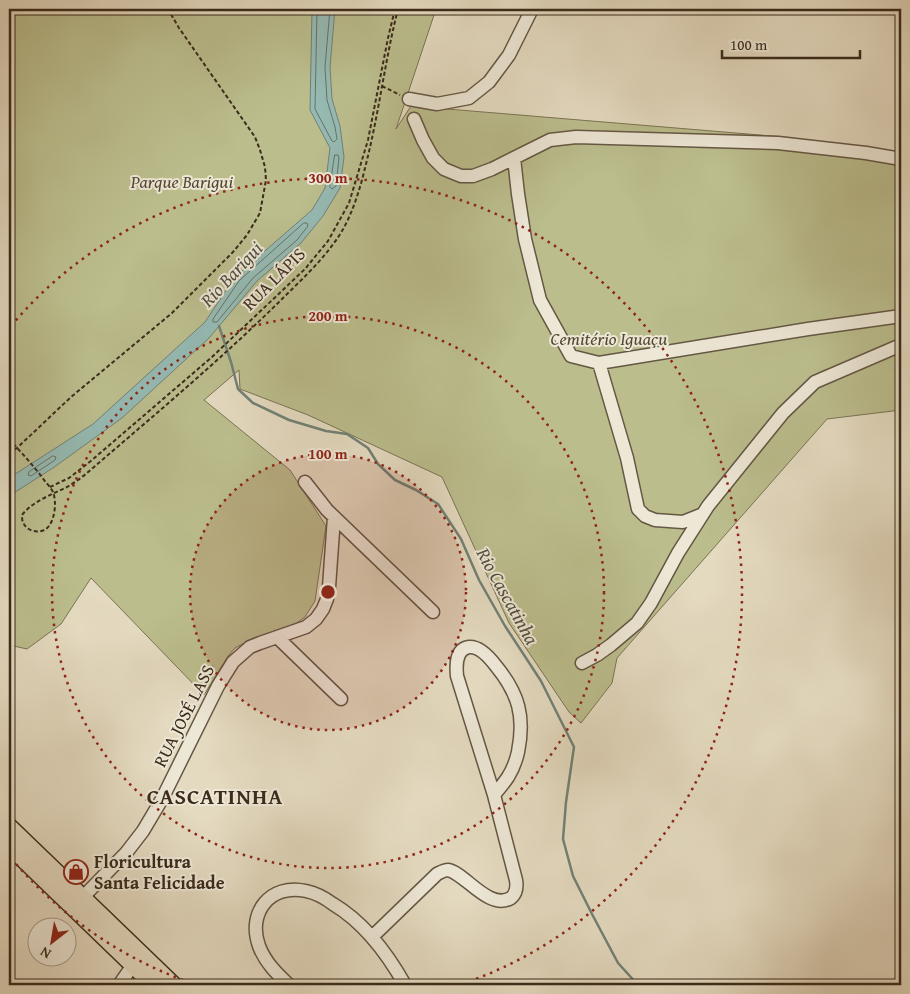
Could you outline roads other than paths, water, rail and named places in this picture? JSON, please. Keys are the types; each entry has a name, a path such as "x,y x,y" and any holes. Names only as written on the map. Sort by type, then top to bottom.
{"main road":[{"path":"9,826 83,897 138,960 154,985"},
{"path":"9,846 138,960 174,985"}],"street":[{"path":"409,99 437,104 469,98 489,82 509,55 532,9"},
{"path":"414,119 433,158 444,169 461,176 473,176 550,140 576,137 778,143 901,159"},
{"path":"514,158 525,239 540,300 571,356 599,363 901,316"},
{"path":"582,663 611,645 637,623 651,603 702,514 783,413 815,382 901,345"},
{"path":"599,363 626,458 638,509 645,516 655,520 683,522 702,514"},
{"path":"305,482 334,517 433,612"},
{"name":"RUA JOSÉ LASS","path":"83,897 126,853 143,831 162,799 214,692 229,667 250,647 306,627 316,619 323,609 329,587 334,517"},
{"path":"277,637 341,699"},
{"path":"373,936 442,871 449,870 457,874 491,898 501,900 510,898 517,888 494,795 457,676 458,655 463,649 470,647 479,649 502,672 514,693 520,710 522,726 516,762 509,776 494,795"},
{"path":"289,985 267,962 255,933 259,911 268,899 279,892 294,889 308,891 321,896 339,907 373,936 405,985"},
{"path":"119,985 138,960"}],"water":[{"path":"312,9 335,9 330,67 332,99 340,126 344,157 340,188 323,216 301,243 257,281 209,338 122,418 53,468 9,496 9,478 93,424 205,322 235,277 312,210 325,188 330,148 310,110"}],"waterway":[{"name":"Rio Cascatinha","path":"219,326 238,389 253,403 289,420 326,431 347,434 368,448 378,464 395,480 416,490 438,504 461,539 479,580 505,626 541,681 574,747 563,839 573,876 592,914 618,963 638,985"}],"place":[{"name":"Floricultura Santa Felicidade","path":"76,872"}],"district":[{"name":"CASCATINHA","path":"215,796"}],"park label":[{"name":"Parque Barigui","path":"182,182"},
{"name":"Cemitério Iguaçu","path":"609,339"}],"water label":[{"name":"Rio Barigui","path":"231,274"}]}
